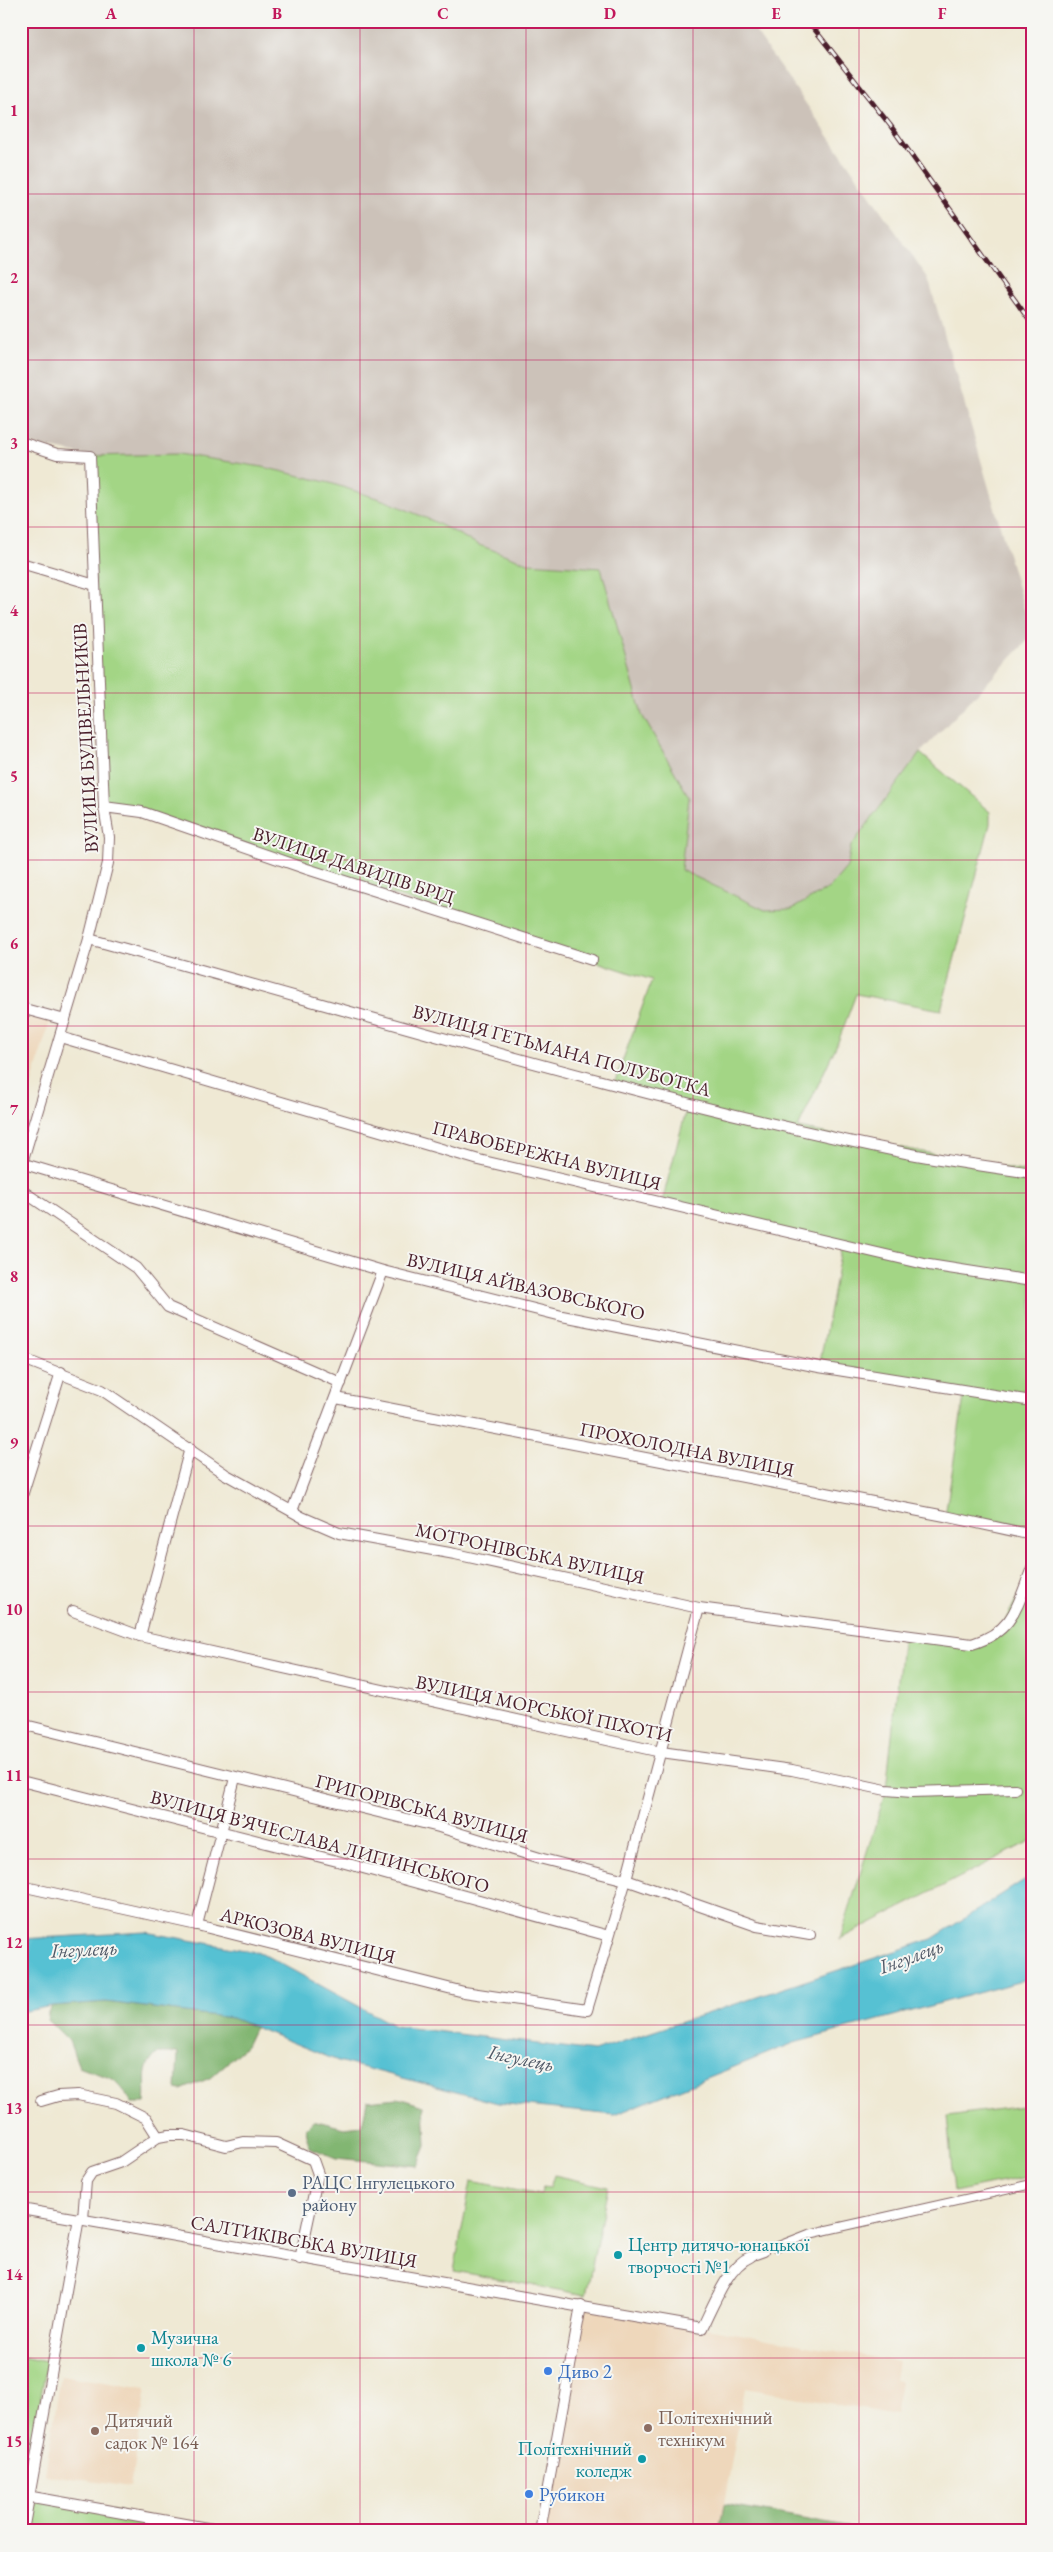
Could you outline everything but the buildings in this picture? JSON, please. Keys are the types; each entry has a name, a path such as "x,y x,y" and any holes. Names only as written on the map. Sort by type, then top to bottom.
{"street":[{"name":"ВУЛИЦЯ БУДІВЕЛЬНИКІВ","path":"21,442 57,454 90,456 104,808 109,837 108,863 89,939 22,1164"},
{"path":"21,563 95,585"},
{"name":"ВУЛИЦЯ ДАВИДІВ БРІД","path":"104,808 142,812 307,869 592,960"},
{"name":"ВУЛИЦЯ ГЕТЬМАНА ПОЛУБОТКА","path":"89,939 554,1069 740,1116 908,1153 1032,1174"},
{"path":"21,1008 65,1020"},
{"name":"ПРАВОБЕРЕЖНА ВУЛИЦЯ","path":"60,1037 479,1160 929,1265 1032,1281"},
{"name":"ВУЛИЦЯ АЙВАЗОВСЬКОГО","path":"22,1164 383,1270 572,1318 819,1367 1032,1401"},
{"path":"21,1190 136,1268 168,1307 341,1383"},
{"path":"292,1511 383,1270"},
{"name":"МОТРОНІВСЬКА ВУЛИЦЯ","path":"21,1358 61,1372 102,1390 190,1448 225,1474 315,1523 353,1536 455,1554 698,1608 972,1644 991,1638 1000,1631 1012,1616 1032,1568"},
{"path":"21,1499 61,1372"},
{"name":"ПРОХОЛОДНА ВУЛИЦЯ","path":"336,1398 936,1514 1032,1535"},
{"path":"140,1636 190,1448"},
{"path":"609,1936 626,1880 698,1608"},
{"name":"ВУЛИЦЯ МОРСЬКОЇ ПІХОТИ","path":"73,1611 140,1636 660,1752 792,1770 886,1790 912,1792 1015,1789"},
{"name":"ГРИГОРІВСЬКА ВУЛИЦЯ","path":"21,1724 439,1827 542,1859 626,1880 757,1926 810,1935"},
{"path":"197,1925 235,1778"},
{"name":"ВУЛИЦЯ В’ЯЧЕСЛАВА ЛИПИНСЬКОГО","path":"21,1781 345,1863 609,1936"},
{"name":"АРКОЗОВА ВУЛИЦЯ","path":"21,1886 197,1925 464,1992 587,2010 609,1936"},
{"path":"41,2101 58,2096 78,2094 116,2103 146,2118 158,2137"},
{"path":"23,2531 25,2496 81,2218 86,2181 92,2172 121,2162 158,2137 169,2135 184,2135 226,2146 243,2142 276,2144 313,2160 318,2174 300,2259"},
{"path":"776,2247 809,2234 1032,2184"},
{"name":"САЛТИКІВСЬКА ВУЛИЦЯ","path":"21,2209 702,2328 728,2277 741,2261 750,2257"},
{"path":"750,2257 764,2252"},
{"path":"540,2531 580,2306"},
{"path":"25,2496 224,2531"}],"shaded area":[{"path":"21,21 748,21 928,278 1032,636 920,753 851,845 847,867 829,888 792,909 765,910 681,870 689,797 642,715 601,568 528,563 479,545 433,521 330,483 263,467 178,454 90,456 21,442"},
{"path":"21,1012 50,1020 21,1122"},
{"name":"Політехнічний технікум","path":"581,2306 898,2362 895,2380 901,2381 895,2415 745,2388 719,2531 540,2531"},
{"name":"Дитячий садок № 164","path":"61,2375 146,2389 130,2487 45,2474"}],"green space":[{"path":"178,454 263,467 330,483 386,501 433,521 479,545 528,563 601,568 642,715 689,797 681,870 765,910 792,909 829,888 847,867 851,846 920,753 990,812 990,824 941,1010 856,994 838,1042 798,1128 1032,1173 1032,1535 945,1516 965,1391 819,1367 842,1244 662,1202 688,1103 614,1084 652,980 142,812 104,807 90,456"},
{"path":"1032,1568 1032,1840 840,1939 886,1790 903,1634 972,1644 1000,1631"},
{"path":"106,2002 232,2018 255,2027 246,2046 210,2078 181,2090 176,2089 178,2053 158,2053 146,2070 145,2103 132,2103 115,2081 79,2067 69,2041 48,2020 48,2012 52,2006"},
{"path":"398,2098 424,2106 426,2146 418,2166 336,2158 309,2147 306,2129 313,2120 344,2128 362,2126 367,2101"},
{"path":"1032,2105 1032,2176 954,2192 947,2116"},
{"path":"554,2175 608,2187 586,2295 454,2271 471,2181 541,2194 543,2187 550,2188"},
{"path":"21,2357 47,2362 25,2487 21,2487"},
{"path":"29,2496 224,2531 23,2531"},
{"path":"724,2504 875,2531 719,2531"}],"water":[{"name":"Інгулець","path":"1032,1875 1032,1976 1029,1979 794,2043 614,2115 498,2103 338,2061 232,2018 106,2002 52,2006 21,2012 21,1939 146,1932 261,1953 395,2026 594,2051 932,1939"}],"railway":[{"path":"808,21 890,125 1032,324"}],"place":[{"name":"РАЦС Інгулецького району","path":"292,2193"},
{"name":"Центр дитячо-юнацької творчості №1","path":"618,2255"},
{"name":"Музична школа № 6","path":"141,2348"},
{"name":"Диво 2","path":"548,2371"},
{"name":"Політехнічний технікум","path":"648,2428"},
{"name":"Дитячий садок № 164","path":"95,2431"},
{"name":"Політехнічний коледж","path":"642,2459"},
{"name":"Рубикон","path":"529,2494"}]}
